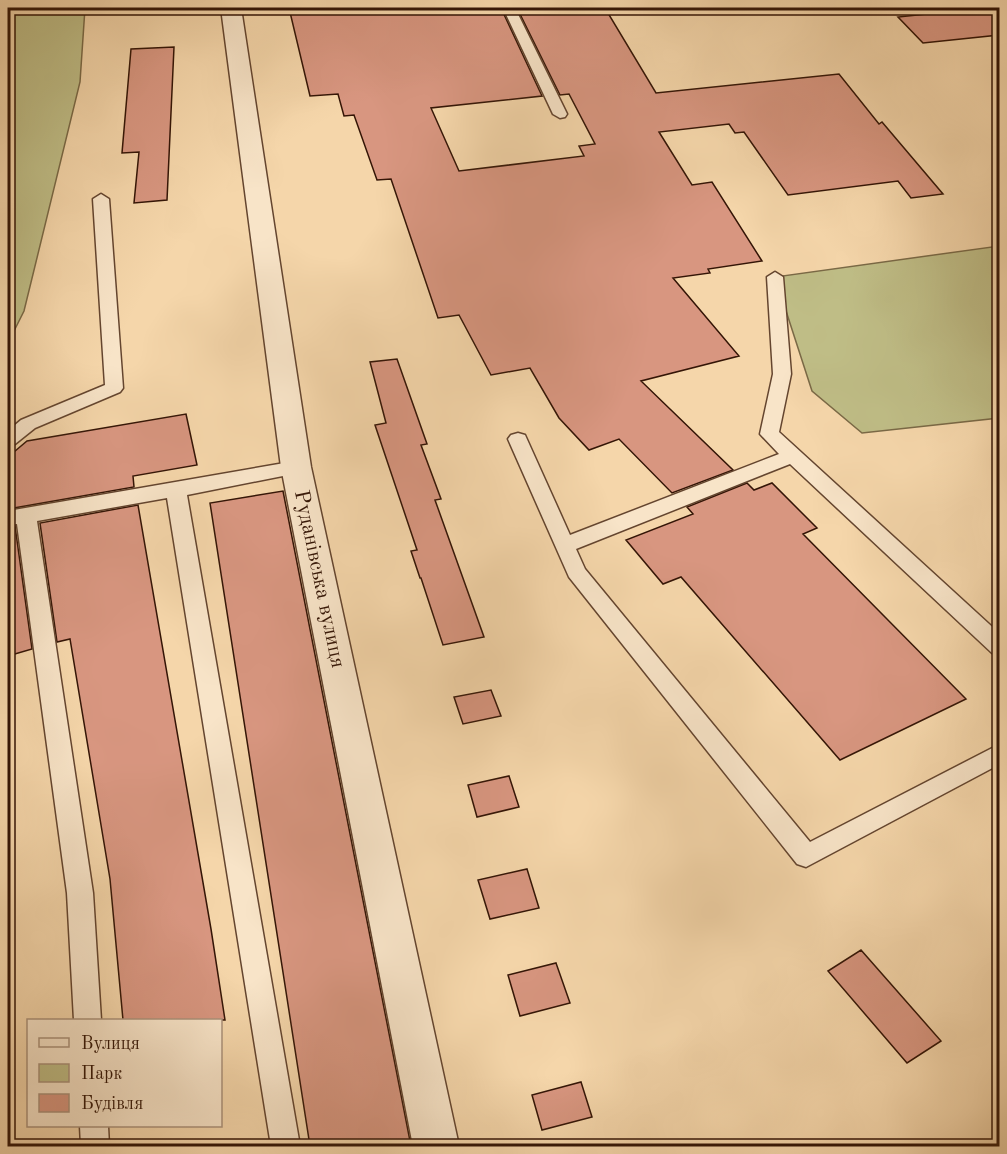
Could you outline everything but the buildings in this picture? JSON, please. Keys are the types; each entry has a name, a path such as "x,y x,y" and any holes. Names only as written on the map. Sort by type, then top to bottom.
{"street":[{"name":"Руданівська вулиця","path":"231,8 296,467 436,1146"}],"lane":[{"path":"509,8 560,114"},
{"path":"8,440 28,424 114,388 100,199"},
{"path":"775,278 782,374 769,434 999,647"},
{"path":"518,440 576,572 806,856 999,753"},
{"path":"565,545 791,456"},
{"path":"88,1019 80,893 17,517 296,467"},
{"path":"176,490 285,1146"},
{"path":"94,1127 95,1146"}],"green space":[{"path":"8,8 85,8 80,82 24,311 8,343"},
{"path":"999,246 999,418 862,433 812,391 775,277"}]}
